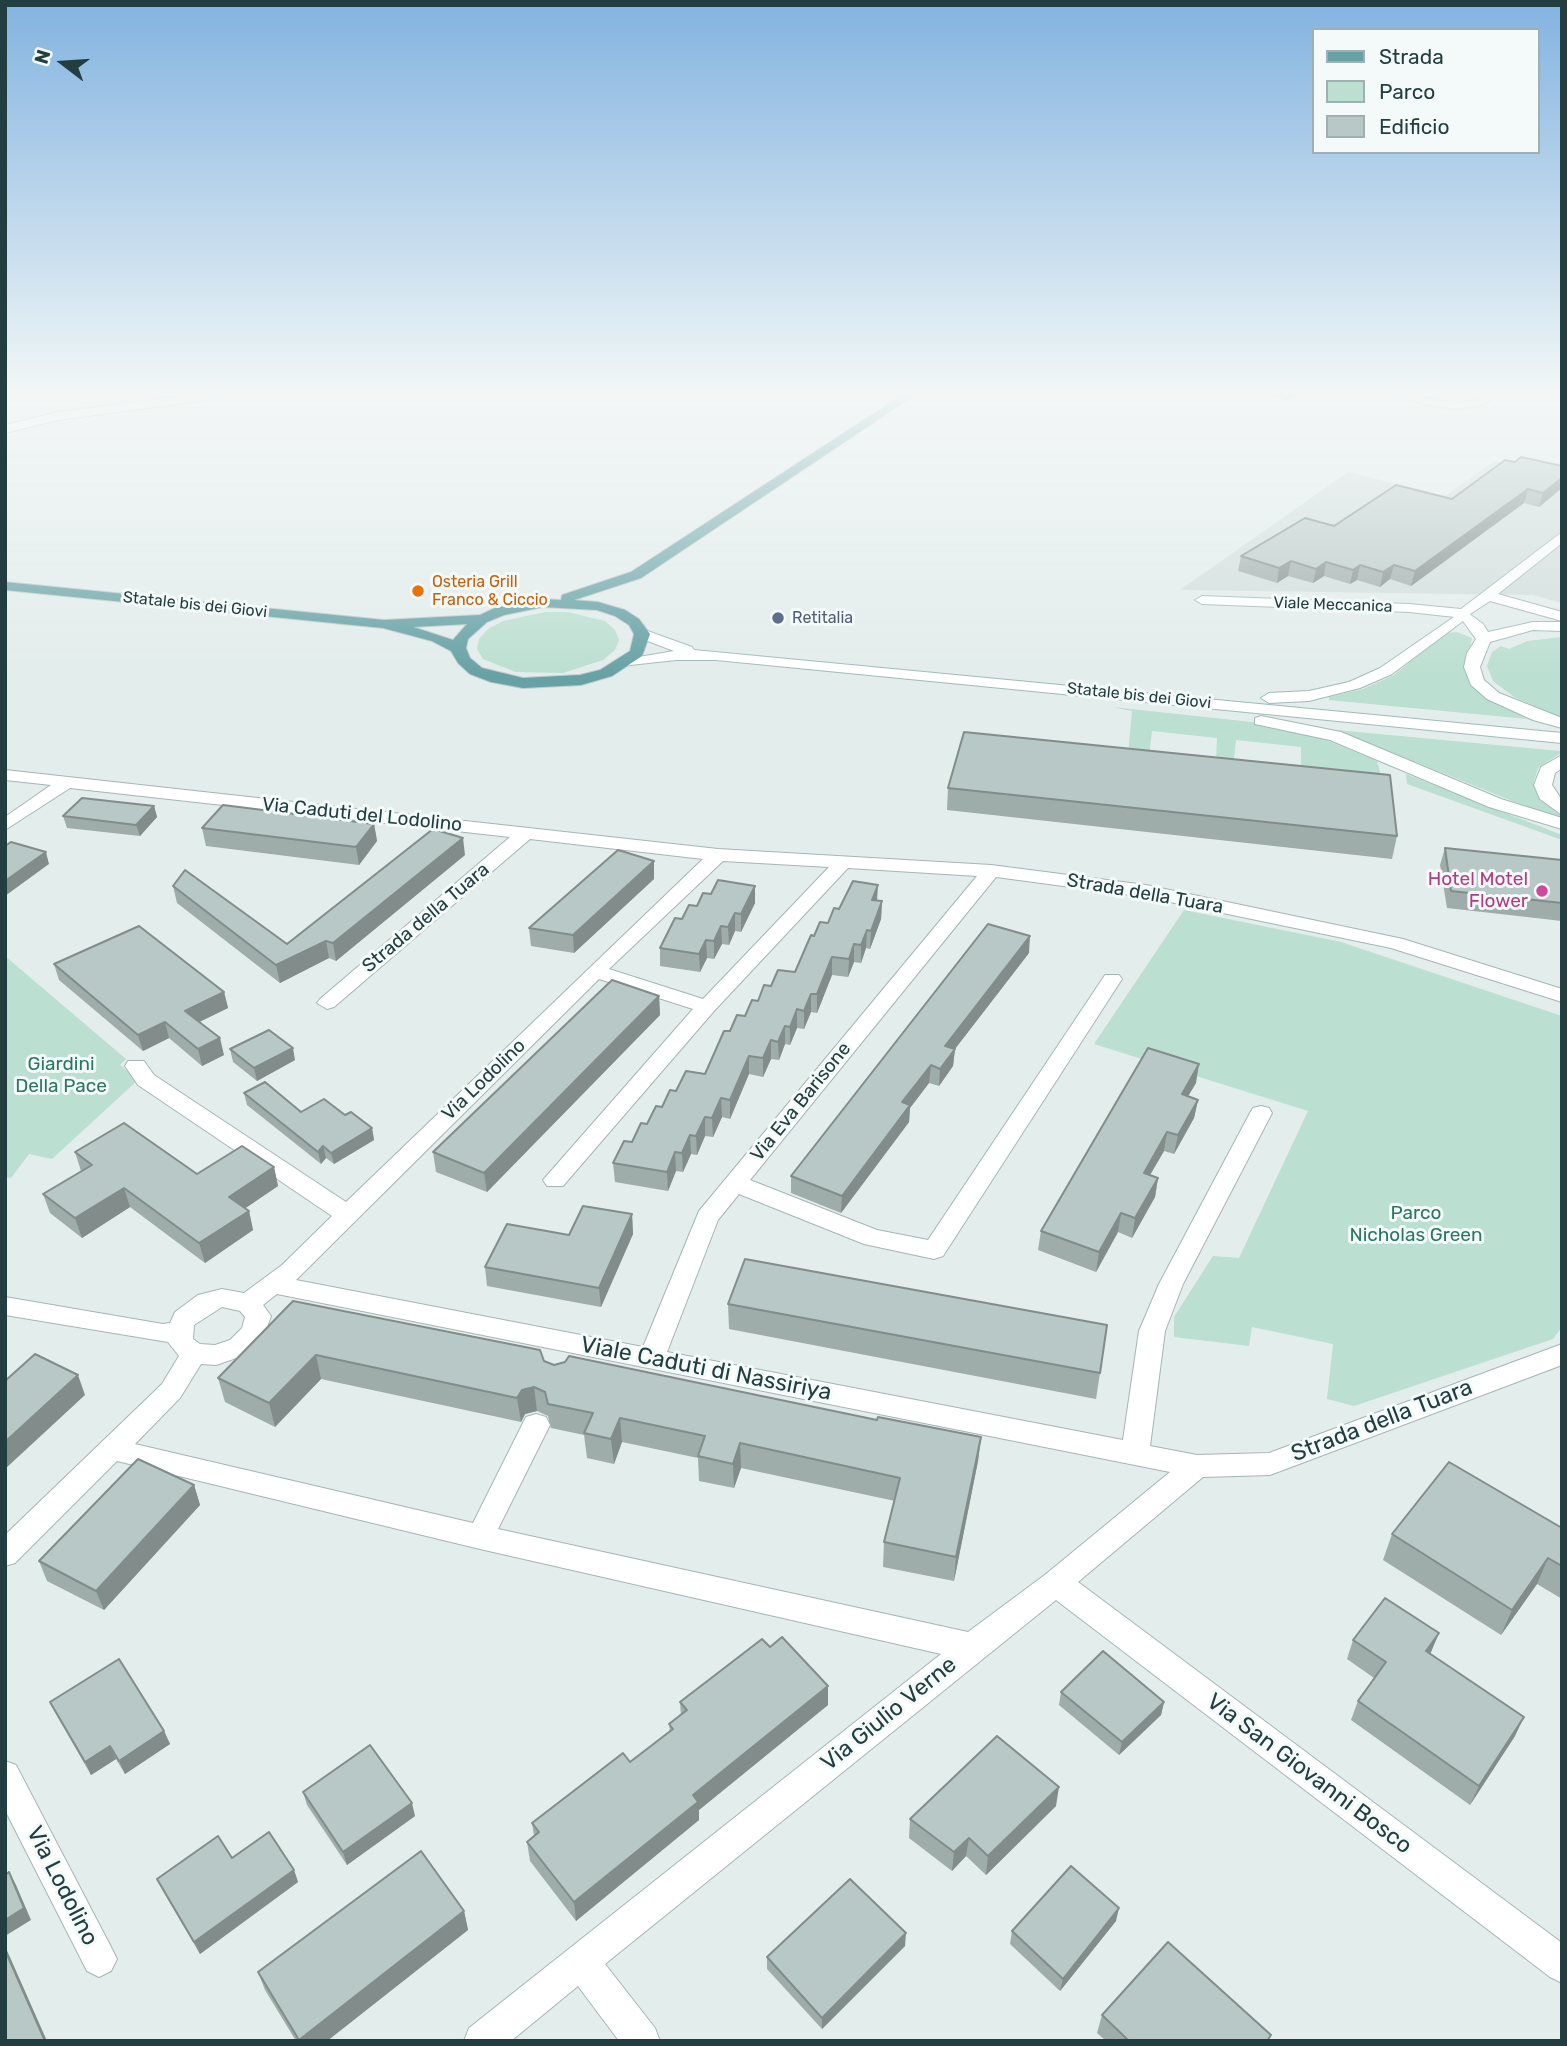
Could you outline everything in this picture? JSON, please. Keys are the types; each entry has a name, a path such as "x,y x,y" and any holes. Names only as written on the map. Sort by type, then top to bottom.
{"main road":[{"path":"543,603 584,595 636,575 770,486"},
{"path":"620,613 620,600 636,575"},
{"name":"Statale bis dei Giovi","path":"5,586 384,624 413,630 458,648"},
{"name":"Statale bis dei Giovi","path":"626,663 581,680 523,683 476,671 463,660 458,648 461,637 482,619 500,611 543,603 571,602 620,613 634,622 642,634"},
{"name":"Statale bis dei Giovi","path":"384,624 482,619"},
{"path":"626,663 637,653 642,634"}],"street":[{"path":"1200,702 1310,696 1354,685 1386,671 1464,614 1562,536"},
{"path":"1485,595 1562,617"},
{"name":"Viale Meccanica","path":"1202,600 1409,608 1464,614"},
{"path":"1464,614 1478,628 1484,639"},
{"path":"1562,627 1520,628 1484,639 1475,653 1472,667 1477,682 1511,706 1562,723"},
{"name":"Statale bis dei Giovi","path":"642,634 677,648 716,655 1562,738"},
{"name":"Statale bis dei Giovi","path":"626,663 676,655 716,655"},
{"path":"979,681 1064,699 1271,722 1335,736 1495,803 1562,824"},
{"path":"1562,760 1547,771 1543,785 1546,795 1562,810"},
{"name":"Via Caduti del Lodolino","path":"5,775 718,855"},
{"path":"5,825 67,782"},
{"name":"Strada della Tuara","path":"327,1003 526,834"},
{"name":"Strada della Tuara","path":"718,855 990,871 1146,891 1396,943 1562,996"},
{"name":"Via Lodolino","path":"248,1303 276,1285 595,971 718,855"},
{"path":"555,1180 707,1007 844,862"},
{"name":"Via Eva Barisone","path":"652,1357 707,1217 990,871"},
{"path":"595,971 707,1007"},
{"path":"734,1183 873,1238 934,1250 1112,979"},
{"path":"136,1066 146,1080 347,1214"},
{"path":"1135,1453 1152,1331 1171,1284 1261,1113"},
{"name":"Viale Caduti di Nassiriya","path":"276,1285 569,1353 652,1357 1197,1466"},
{"path":"236,1298 248,1303 258,1315 254,1332 239,1348 216,1356 194,1354 181,1344 179,1330 193,1309 206,1302 236,1298"},
{"path":"5,1306 163,1334 179,1330"},
{"name":"Strada della Tuara","path":"1197,1466 1270,1464 1562,1353"},
{"path":"5,1554 171,1391 194,1354"},
{"path":"480,1537 536,1425"},
{"path":"111,1449 480,1537 972,1647"},
{"name":"Via Giulio Verne","path":"482,2041 972,1647 1056,1583 1197,1466"},
{"name":"Via San Giovanni Bosco","path":"1056,1583 1562,1965"},
{"name":"Via Lodolino","path":"5,1776 99,1959"},
{"path":"582,1963 642,2041"}],"shaded area":[{"path":"1327,486 1407,486 1445,496 1458,486 1562,486 1562,603 1533,595 1180,590"}],"green space":[{"path":"545,612 568,612 605,621 615,630 619,640 615,650 603,660 563,673 516,672 483,659 477,649 479,639 488,629 503,621"},
{"path":"1457,632 1472,638 1466,666 1486,696 1527,719 1329,700 1329,697 1363,689 1394,675 1446,633"},
{"path":"1562,637 1562,718 1514,697 1493,681 1487,666 1492,652 1501,646 1509,649 1527,641"},
{"path":"1112,707 1270,724 1314,735 1377,761 1382,779 1301,773 1301,747 1236,740 1233,767 1216,765 1217,738 1152,731 1149,757 1128,755 1132,711"},
{"path":"1336,730 1560,751 1561,753 1538,768 1534,781 1539,795 1562,815 1562,821"},
{"path":"1406,774 1562,835 1562,840 1407,784"},
{"name":"Parco Nicholas Green","path":"1184,910 1341,942 1562,1016 1562,1327 1553,1339 1354,1406 1327,1399 1333,1344 1252,1327 1249,1346 1174,1337 1174,1317 1213,1256 1239,1258 1308,1111 1094,1044"},
{"name":"Giardini Della Pace","path":"5,956 126,1059 120,1065 138,1080 52,1159 29,1154 11,1178 5,1177"}],"building":[{"path":"1394,486 1452,499 1469,486 1551,486 1543,493 1528,489 1415,571 1394,565 1383,572 1360,565 1353,570 1326,562 1316,569 1291,561 1279,568 1241,556 1305,518 1334,526"},
{"path":"964,732 1390,775 1397,836 948,788"},
{"path":"82,798 154,806 136,825 63,816"},
{"path":"223,805 374,824 356,847 202,828"},
{"path":"433,829 463,838 333,943 326,941 276,965 173,886 185,870 287,944"},
{"path":"11,842 46,852 5,881 5,846"},
{"path":"1445,848 1562,860 1562,903 1451,891"},
{"path":"618,850 654,861 573,935 529,928"},
{"path":"718,880 755,886 741,914 735,913 728,927 721,926 714,941 706,940 699,954 660,948 675,918 682,919 689,905 697,906 703,893 711,894"},
{"path":"853,881 878,885 872,900 882,901 871,931 867,930 861,945 854,944 849,959 832,957 817,994 811,994 804,1011 797,1009 790,1027 785,1026 778,1042 771,1040 763,1058 749,1056 730,1100 721,1098 712,1118 705,1117 696,1136 690,1135 682,1153 675,1152 667,1172 613,1163 624,1141 632,1142 641,1123 647,1124 656,1106 662,1107 670,1090 676,1091 686,1071 705,1074 724,1031 730,1031 737,1015 745,1016 752,1000 758,1001 764,985 771,986 778,970 795,972 811,935 814,936 820,922 828,923 834,908 839,909"},
{"path":"988,924 1030,936 945,1046 955,1049 940,1069 931,1065 902,1102 910,1105 842,1196 791,1176"},
{"path":"139,926 224,992 185,1011 220,1038 198,1049 165,1022 138,1035 54,964"},
{"path":"612,980 659,996 484,1173 433,1152"},
{"path":"269,1030 293,1048 254,1068 230,1049"},
{"path":"1148,1048 1199,1064 1182,1094 1198,1100 1178,1135 1167,1132 1144,1173 1158,1178 1135,1218 1121,1213 1099,1252 1041,1231"},
{"path":"265,1082 301,1112 324,1099 345,1115 351,1112 372,1128 331,1153 323,1146 318,1152 244,1093"},
{"path":"124,1123 197,1174 242,1146 274,1167 229,1197 249,1211 199,1243 124,1188 75,1218 43,1194 92,1165 75,1152"},
{"path":"583,1206 632,1214 599,1288 485,1267 507,1224 569,1235"},
{"path":"745,1259 1107,1325 1100,1373 728,1304"},
{"path":"293,1301 540,1350 544,1361 554,1365 565,1362 569,1356 877,1420 878,1417 981,1437 956,1557 884,1542 900,1478 740,1443 733,1464 698,1456 705,1436 620,1418 611,1439 584,1433 593,1413 548,1404 545,1392 534,1387 522,1390 517,1398 316,1355 269,1403 218,1378"},
{"path":"35,1354 78,1375 5,1442 5,1381"},
{"path":"138,1459 194,1485 96,1591 39,1561"},
{"path":"1449,1462 1562,1528 1562,1566 1548,1558 1512,1610 1392,1534"},
{"path":"1385,1598 1439,1633 1426,1651 1524,1717 1479,1786 1358,1701 1386,1662 1353,1640"},
{"path":"782,1637 828,1686 693,1795 698,1802 574,1902 527,1842 539,1832 532,1823 623,1753 630,1762 673,1729 669,1724 687,1710 680,1702 762,1639 770,1647"},
{"path":"1103,1651 1164,1702 1122,1742 1061,1692"},
{"path":"119,1659 164,1731 119,1761 110,1746 85,1762 50,1702"},
{"path":"997,1736 1059,1787 988,1856 969,1838 954,1852 910,1819"},
{"path":"370,1745 412,1803 343,1852 303,1792"},
{"path":"269,1832 294,1870 194,1942 157,1879 218,1836 232,1858"},
{"path":"421,1851 464,1911 299,2040 258,1972"},
{"path":"1071,1866 1119,1908 1063,1979 1012,1931"},
{"path":"9,1872 24,1908 5,1920 5,1875"},
{"path":"850,1879 906,1933 822,2018 767,1957"},
{"path":"1168,1942 1271,2035 1267,2041 1129,2041 1102,2015"},
{"path":"5,1950 45,2041 5,2041"}],"place":[{"name":"Osteria Grill Franco & Ciccio","path":"418,591"},
{"name":"Retitalia","path":"778,618"},
{"name":"Hotel Motel Flower","path":"1542,891"}]}
